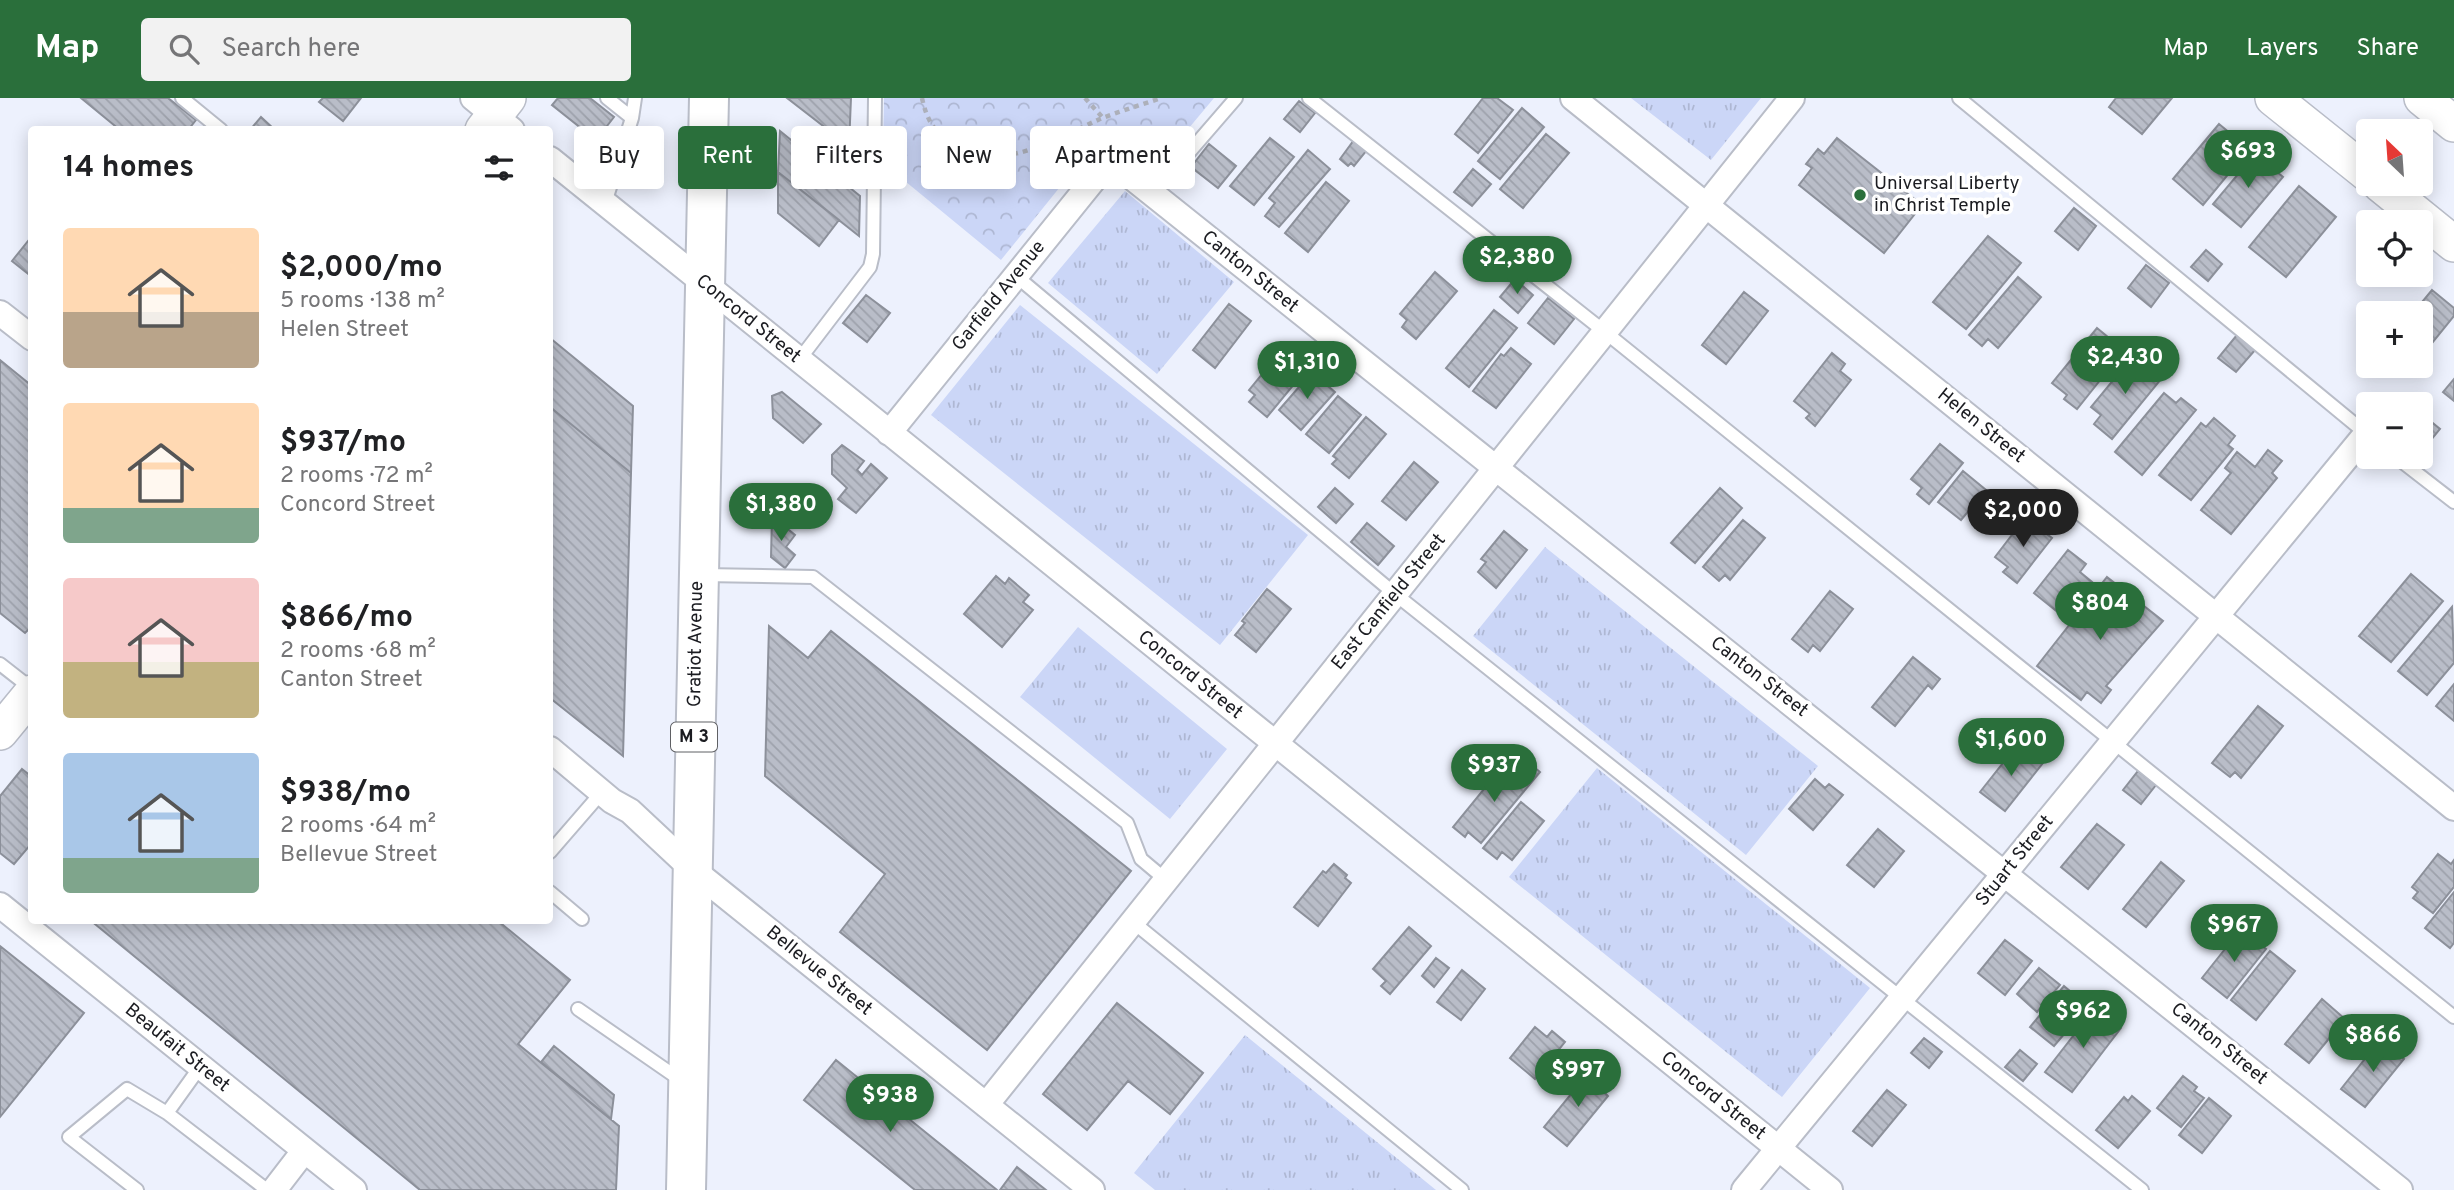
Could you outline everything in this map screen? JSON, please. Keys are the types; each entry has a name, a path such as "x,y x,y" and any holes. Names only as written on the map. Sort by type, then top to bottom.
{"main road":[{"name":"Gratiot Avenue","path":"686,1190 709,98"},
{"path":"2273,98 2356,164"},
{"path":"2422,98 2454,124"},
{"path":"2394,196 2454,244"},
{"path":"0,732 28,696"}],"street":[{"name":"Helen Street","path":"1573,98 2454,808"},
{"name":"East Canfield Street","path":"986,1105 1792,98"},
{"name":"Concord Street","path":"553,161 1830,1190"},
{"name":"Garfield Avenue","path":"889,433 1085,189"},
{"name":"Canton Street","path":"1147,189 2400,1190"},
{"path":"0,313 28,335"},
{"name":"Stuart Street","path":"1744,1190 2356,448"},
{"name":"Bellevue Street","path":"553,751 602,792 630,811 692,869 1091,1190"},
{"name":"Beaufait Street","path":"0,905 354,1190"},
{"path":"274,1190 304,1152"}],"lane":[{"path":"182,98 216,126"},
{"path":"607,98 632,118"},
{"path":"605,203 632,118 635,98"},
{"path":"799,360 870,267 873,254 875,98"},
{"path":"1153,194 1236,98"},
{"path":"1309,98 1605,331 2454,1017"},
{"path":"1959,98 2356,426"},
{"path":"1016,276 1395,594 2142,1190"},
{"path":"2411,469 2454,502"},
{"path":"698,575 813,577 1127,823 1141,859 1167,880"},
{"path":"0,664 28,688"},
{"path":"553,849 602,792"},
{"path":"553,895 582,919"},
{"path":"1133,922 1461,1190"},
{"path":"578,1009 688,1085"},
{"path":"167,1113 200,1067"},
{"path":"137,1190 69,1137 127,1089 167,1113 267,1190"}],"path":[{"path":"922,98 925,114 938,135 962,151 992,158 1029,150 1103,118 1161,98"},
{"path":"1085,98 1103,118"}],"green space":[{"path":"884,98 1214,98 1191,126 1030,126 1030,189 1058,189 1001,260 907,183 907,126 884,126"},
{"path":"1631,98 1761,98 1711,160"},
{"path":"1125,191 1234,282 1157,374 1048,283"},
{"path":"1020,305 1308,535 1220,645 931,415"},
{"path":"1545,547 1818,766 1746,855 1473,636"},
{"path":"1078,627 1227,749 1170,819 1020,697"},
{"path":"1597,768 1870,988 1782,1097 1509,877"},
{"path":"1245,1035 1436,1190 1155,1190 1134,1173"}],"building":[{"path":"81,98 168,98 196,120 191,126 115,126"},
{"path":"323,98 361,98 343,121 319,102"},
{"path":"558,98 590,98 614,117 607,126 578,126 552,105"},
{"path":"787,98 851,98 850,126 823,126"},
{"path":"1483,98 1497,98 1513,110 1478,153 1455,134"},
{"path":"2116,98 2172,98 2142,134 2109,107"},
{"path":"1299,101 1315,113 1300,132 1284,119"},
{"path":"1522,108 1544,127 1500,179 1478,161"},
{"path":"261,117 271,126 253,126"},
{"path":"2219,124 2249,149 2203,205 2173,179"},
{"path":"780,131 791,140 791,182 778,172"},
{"path":"1546,134 1569,153 1523,208 1500,189"},
{"path":"1270,138 1294,157 1254,205 1230,186"},
{"name":"Universal Liberty in Christ Temple","path":"1837,138 1922,205 1884,253 1799,185 1812,168 1806,164 1818,149 1824,154"},
{"path":"1354,140 1367,150 1354,166 1351,163 1348,166 1340,159"},
{"path":"1209,144 1236,166 1218,188 1195,170 1195,162"},
{"path":"1308,150 1330,169 1279,227 1265,216 1275,203 1269,198"},
{"path":"2255,154 2283,177 2241,227 2213,204"},
{"path":"1473,169 1491,184 1472,206 1454,192"},
{"path":"778,172 791,182 791,189 800,189 839,220 819,246 778,213"},
{"path":"1326,182 1349,201 1308,252 1285,233"},
{"path":"2299,186 2336,217 2286,277 2249,247"},
{"path":"800,189 851,189 860,196 859,236"},
{"path":"2074,208 2096,226 2078,250 2055,231"},
{"path":"1988,236 2021,263 1966,329 1933,302"},
{"path":"28,241 28,274 12,261"},
{"path":"2206,250 2222,264 2208,281 2191,267"},
{"path":"2146,265 2169,283 2151,307 2128,288"},
{"path":"1435,272 1457,291 1416,339 1402,327 1407,320 1400,314"},
{"path":"2018,277 2041,297 1998,348 1988,339 1982,346 1969,335"},
{"path":"1515,279 1533,295 1518,313 1500,297"},
{"path":"2432,290 2454,308 2454,316 2433,342 2433,301 2423,301"},
{"path":"1744,292 1768,311 1726,364 1702,345"},
{"path":"866,295 890,313 867,342 843,323"},
{"path":"1548,298 1574,319 1554,344 1528,323"},
{"path":"1229,304 1251,321 1215,368 1193,350"},
{"path":"1494,310 1517,328 1469,387 1446,368"},
{"path":"2097,328 2109,338 2106,342 2121,354 2077,409 2064,399 2067,395 2052,383"},
{"path":"2237,335 2255,350 2236,372 2218,358"},
{"path":"553,340 633,406 631,473 553,409"},
{"path":"1511,348 1531,364 1496,408 1473,391 1501,354 1504,356"},
{"path":"1281,351 1305,371 1267,417 1249,402 1255,395 1249,390"},
{"path":"1832,353 1845,364 1840,371 1851,380 1815,426 1806,418 1810,414 1794,401"},
{"path":"2134,355 2162,378 2112,439 2094,424 2101,415 2091,407"},
{"path":"0,360 28,383 28,630 25,633 0,613"},
{"path":"1312,372 1335,392 1301,430 1279,410"},
{"path":"2454,379 2454,401 2443,392"},
{"path":"782,392 821,424 803,443 773,418 772,396"},
{"path":"2164,393 2176,403 2181,398 2196,410 2142,475 2115,452"},
{"path":"1338,396 1361,415 1329,453 1306,434"},
{"path":"553,409 631,473 623,756 553,700"},
{"path":"1366,417 1386,434 1349,478 1332,464 1337,459 1333,456"},
{"path":"2214,418 2235,436 2228,445 2233,449 2191,500 2159,475 2201,423 2206,427"},
{"path":"2433,423 2440,429 2433,438"},
{"path":"1940,444 1963,463 1929,504 1917,494 1922,488 1911,479"},
{"path":"842,445 864,461 857,470 862,475 871,464 887,478 856,513 838,499 847,488 832,474 832,455"},
{"path":"2268,450 2282,461 2272,473 2277,478 2231,534 2201,510 2231,473 2225,468 2237,452 2255,467"},
{"path":"1414,462 1438,482 1406,520 1382,501"},
{"path":"1963,471 1986,490 1961,520 1938,502"},
{"path":"1335,488 1353,504 1336,523 1318,507"},
{"path":"1720,488 1742,508 1695,563 1671,543"},
{"path":"772,516 795,535 786,547 795,555 785,568 771,557"},
{"path":"2025,518 2052,538 2017,583 2003,572 2008,567 1995,557"},
{"path":"1743,520 1765,538 1730,580 1725,575 1719,581 1703,567"},
{"path":"1367,523 1394,546 1378,565 1351,542"},
{"path":"1504,531 1527,550 1496,588 1478,572 1486,562 1481,559"},
{"path":"2068,550 2086,564 2080,572 2092,582 2064,617 2034,593"},
{"path":"2411,574 2443,601 2391,662 2359,636"},
{"path":"996,576 1005,584 1009,578 1029,595 1023,602 1033,610 1002,647 964,614"},
{"path":"2107,577 2163,621 2106,686 2111,690 2101,703 2087,692 2081,700 2037,666"},
{"path":"1267,589 1291,609 1256,652 1235,635 1245,623 1242,621"},
{"path":"1830,591 1853,609 1820,651 1813,645 1808,652 1792,639"},
{"path":"2452,607 2454,663 2427,695 2398,671"},
{"path":"769,626 808,658 831,631 1131,871 987,1050 840,932 885,874 765,776"},
{"path":"1913,657 1940,679 1932,689 1928,685 1895,726 1872,707"},
{"path":"2454,684 2454,721 2436,706"},
{"path":"2258,706 2283,726 2241,778 2235,772 2230,777 2212,763"},
{"path":"2018,744 2043,763 2005,811 1980,792"},
{"path":"1527,761 1540,772 1481,843 1468,832 1465,837 1453,827 1493,778 1505,788"},
{"path":"22,769 28,774 28,848 14,864 0,853 0,796"},
{"path":"2138,771 2156,785 2141,804 2123,790"},
{"path":"1815,779 1825,788 1829,784 1843,795 1813,830 1789,809"},
{"path":"1521,802 1544,821 1512,860 1502,852 1497,859 1483,848"},
{"path":"2097,824 2124,845 2088,889 2061,867"},
{"path":"1878,829 1904,851 1874,887 1847,865"},
{"path":"2438,854 2451,864 2454,860 2454,887 2433,913 2413,898 2418,892 2412,887"},
{"path":"2161,862 2184,881 2146,927 2123,909"},
{"path":"1334,864 1347,875 1345,878 1351,883 1318,926 1294,907 1323,871 1326,873"},
{"path":"2454,892 2454,943 2450,948 2425,928"},
{"path":"95,924 502,924 570,980 518,1044 619,1126 616,1190 420,1190"},
{"path":"1409,927 1431,946 1390,994 1381,986 1386,981 1373,969"},
{"path":"2241,929 2266,949 2227,998 2202,978"},
{"path":"2005,940 2032,961 2005,995 1978,973"},
{"path":"0,946 84,1013 0,1117"},
{"path":"2270,951 2295,971 2256,1020 2231,1000"},
{"path":"1436,958 1449,968 1434,987 1422,976"},
{"path":"2039,968 2060,985 2037,1012 2017,994"},
{"path":"1462,970 1485,989 1461,1020 1437,1002"},
{"path":"2064,986 2088,1006 2054,1046 2030,1027"},
{"path":"2322,999 2345,1019 2309,1063 2285,1044"},
{"path":"1117,1003 1203,1073 1170,1114 1128,1081 1087,1130 1043,1094"},
{"path":"2095,1008 2121,1028 2072,1092 2045,1072"},
{"path":"1535,1027 1547,1037 1552,1031 1565,1042 1535,1079 1510,1058"},
{"path":"1924,1038 1942,1052 1929,1068 1911,1053"},
{"path":"2380,1040 2404,1059 2365,1107 2341,1089"},
{"path":"554,1046 614,1095 611,1119 541,1062"},
{"path":"2020,1050 2037,1064 2023,1081 2005,1067"},
{"path":"836,1060 997,1190 915,1190 804,1100"},
{"path":"1590,1071 1607,1085 1603,1091 1608,1096 1567,1146 1544,1127"},
{"path":"2183,1076 2197,1087 2194,1091 2204,1098 2181,1127 2157,1108"},
{"path":"1887,1090 1906,1105 1872,1146 1853,1131"},
{"path":"2132,1096 2150,1111 2118,1148 2096,1130 2124,1097 2128,1101"},
{"path":"2209,1098 2231,1116 2202,1153 2179,1135"},
{"path":"1017,1167 1046,1190 1000,1190"}],"place":[{"name":"Universal Liberty in Christ Temple","path":"1860,195"}]}
